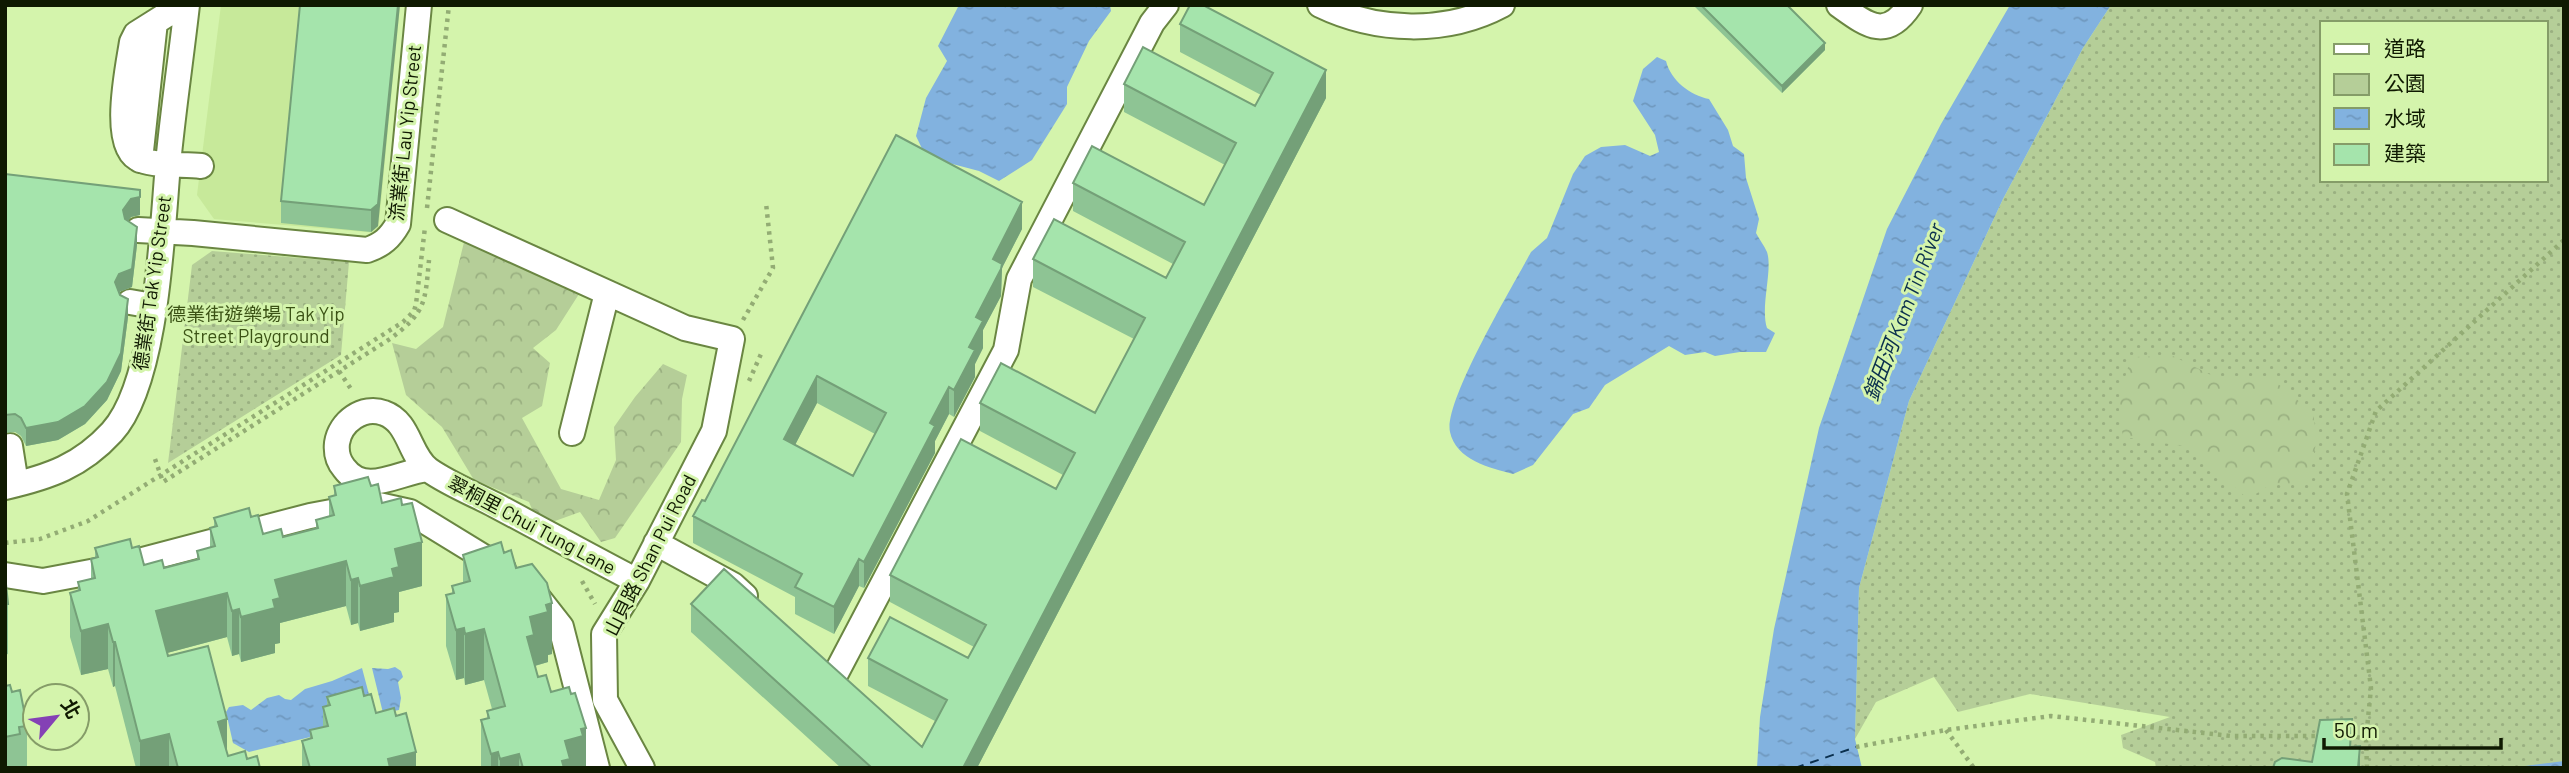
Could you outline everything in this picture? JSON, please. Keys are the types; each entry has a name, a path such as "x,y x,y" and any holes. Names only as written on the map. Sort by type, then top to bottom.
{"street":[{"path":"185,5 155,22 140,160 201,166"},
{"name":"德業街 Tak Yip Street","path":"11,485 53,475 80,461 113,431 133,399 144,360 142,304 150,230 168,163 185,5"},
{"name":"流業街 Lau Yip Street","path":"150,230 367,250 382,244 398,224 419,5"},
{"path":"834,677 1006,350 1019,279 1153,23 1166,5"},
{"path":"1320,5 1380,24 1437,26 1478,16 1502,5"},
{"path":"1839,5 1864,23 1888,27 1901,19 1910,5"},
{"path":"433,217 685,328 732,339"},
{"path":"572,433 607,293"},
{"name":"山貝路 Shan Pui Road","path":"642,768 605,700 604,634 637,581 714,431 732,339"},
{"path":"10,446 11,485"},
{"name":"翠桐里 Chui Tung Lane","path":"427,468 637,581"},
{"path":"5,575 43,581 112,568 298,518 374,504 410,512 528,585 549,610 561,627 597,768"},
{"path":"656,543 733,585 763,613"},
{"path":"814,659 854,695"}],"path":[{"name":"流業街 Lau Yip Street","path":"160,474 403,322 414,311 421,258 433,217 449,5"},
{"path":"732,339 774,268 766,203"},
{"path":"2367,768 2366,739 2371,688 2347,494 2376,411 2564,240"},
{"path":"155,459 163,482 390,339 415,317 423,306 429,260"},
{"path":"339,371 357,399"},
{"path":"5,543 40,539 73,528 160,474"},
{"path":"1856,747 1946,730 2051,716 2231,736 2326,736"},
{"path":"1946,730 1974,768"},
{"path":"2340,735 2366,739"}],"shaded area":[{"path":"221,5 400,5 378,233 214,219 197,195"}],"green space":[{"path":"2111,5 2564,5 2564,768 2156,768 2155,762 2123,748 2121,735 2170,717 2030,694 1958,712 1934,677 1876,702 1855,739 1859,588 1909,401 2003,199 2083,48"},
{"path":"470,218 548,250 579,294 556,330 533,348 550,363 542,406 522,418 561,489 599,500 616,460 614,427 635,397 663,364 687,375 682,399 681,442 615,538 601,542 580,512 555,521 536,519 529,502 474,480 442,427 406,395 392,343 416,349 443,327"},
{"name":"德業街遊樂場 Tak Yip Street Playground","path":"212,251 349,262 341,355 168,463 192,265"},
{"path":"2173,356 2213,376 2271,378 2313,413 2317,440 2306,485 2273,483 2248,499 2189,447 2123,437 2118,402 2131,357"}],"water":[{"path":"959,5 1110,5 1111,11 1089,41 1067,87 1067,104 1032,160 999,181 979,171 926,157 916,136 926,98 947,61 938,46"},
{"name":"錦田河 Kam Tin River","path":"2010,5 2111,5 2083,48 2003,199 1909,401 1859,588 1855,739 1862,768 1757,768 1760,717 1774,629 1819,428 1887,229 1941,124"},
{"path":"1657,57 1666,61 1672,75 1682,86 1709,99 1728,130 1733,146 1744,154 1746,178 1759,219 1756,233 1767,252 1769,269 1765,319 1767,328 1775,333 1766,352 1715,356 1705,352 1685,355 1669,346 1605,385 1589,408 1573,414 1533,465 1513,474 1475,461 1459,450 1450,432 1457,396 1468,370 1531,252 1547,238 1573,174 1585,156 1601,147 1625,145 1650,156 1659,152 1655,135 1633,101 1643,69"},
{"path":"395,667 401,671 403,677 398,682 401,698 399,710 383,713 372,668"},
{"path":"362,668 376,721 249,752 233,743 226,712 229,707 243,705 251,710 267,698 279,695 291,700 305,689"},
{"path":"2564,761 2564,768 2510,768"}],"building":[{"path":"300,5 398,5 378,204 371,210 281,201"},
{"path":"1190,5 1203,5 1326,70 963,768 872,768 691,604 724,569 922,747 947,700 868,658 890,617 968,658 986,625 890,575 961,439 1056,489 1075,453 980,403 1001,363 1095,413 1145,318 1033,259 1054,219 1166,278 1185,242 1073,183 1092,146 1204,205 1236,143 1124,84 1143,47 1255,106 1273,73 1180,24"},
{"path":"1701,5 1787,5 1825,43 1782,86"},
{"path":"896,135 1022,202 993,259 1002,264 976,317 983,321 969,347 975,350 954,390 949,387 930,423 935,426 864,562 859,559 834,607 795,587 802,574 693,516 702,500 705,501","holes":["817,376 886,413 853,476 784,439"]},
{"path":"5,174 140,190 140,197 131,199 123,210 125,219 137,227 132,269 119,274 115,282 120,295 128,299 121,353 107,382 85,406 58,422 26,428 21,418 15,414 5,415"},
{"path":"368,477 371,486 378,484 382,503 401,498 402,505 412,503 422,542 395,549 399,567 392,569 394,577 360,586 358,578 351,580 346,561 275,580 280,598 273,600 275,608 241,617 239,609 232,611 227,593 156,611 168,656 208,646 227,719 218,722 228,756 245,751 247,759 257,756 260,768 178,768 169,734 140,741 108,624 81,631 70,593 80,590 78,582 95,578 91,559 98,557 95,548 130,539 132,548 139,546 144,565 162,560 164,568 199,559 197,551 215,546 210,528 217,526 214,518 249,508 251,517 258,515 263,534 281,529 283,537 318,528 316,520 334,515 329,497 336,495 334,486"},
{"path":"501,542 504,553 511,550 516,568 532,564 547,583 552,603 546,605 548,612 530,617 534,635 527,637 538,677 546,675 551,692 569,687 571,694 575,693 586,728 581,729 583,736 565,741 570,759 562,761 564,768 523,768 519,754 500,759 498,752 491,754 481,720 489,718 487,711 505,706 484,629 465,634 464,628 456,630 446,595 454,593 452,586 470,581 463,555"},
{"path":"5,574 8,604 5,604"},
{"path":"10,685 12,692 20,690 21,727 20,734 5,737 5,686"},
{"path":"362,687 364,696 371,694 376,713 394,708 396,716 406,713 416,752 388,759 390,768 310,768 302,741 312,738 310,730 328,726 323,707 330,705 327,697"},
{"path":"2352,719 2350,747 2360,746 2358,768 2273,768 2275,762 2282,758 2312,762 2320,720"}],"ferry route":[{"path":"1795,768 1856,747"}]}
